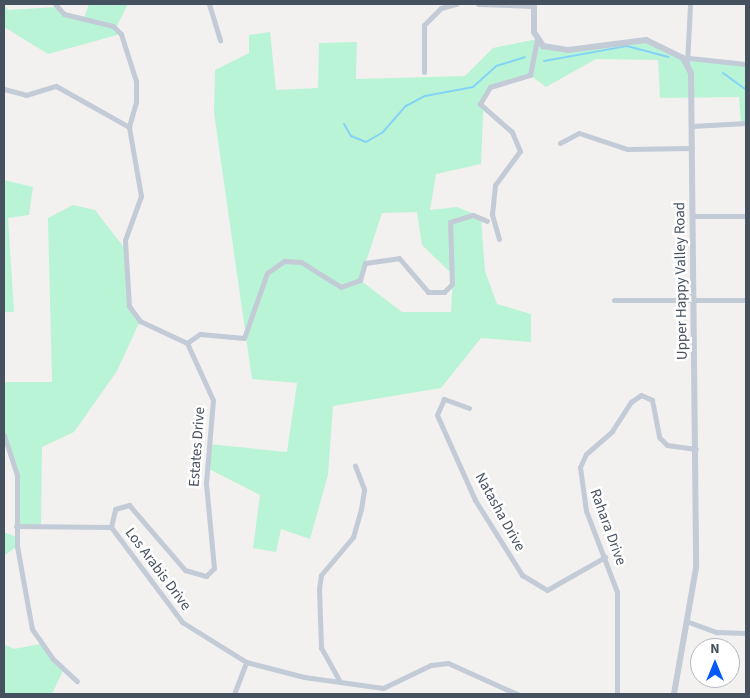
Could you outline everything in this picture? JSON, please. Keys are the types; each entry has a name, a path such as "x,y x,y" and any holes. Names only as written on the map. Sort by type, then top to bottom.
{"street":[{"path":"56,4 64,14 113,26 121,34 136,81 136,102 128,127 141,196 124,240 128,306 140,321 187,343 200,334 244,338 267,273 284,261 301,262 341,287 360,280 365,263 399,258 428,292 444,292 452,284 450,222 473,215 487,221"},
{"path":"209,4 220,40"},
{"path":"424,72 424,25 440,8 456,4"},
{"path":"478,4 533,4 537,39 530,76 490,87 480,104 512,132 520,151 495,185 492,214 499,239"},
{"path":"688,61 690,4"},
{"path":"537,39 542,46 568,50 646,40 688,61 746,64"},
{"name":"Upper Happy Valley Road","path":"674,694 696,568 692,126 688,61"},
{"path":"4,89 26,95 56,86 128,127"},
{"path":"692,126 746,123"},
{"path":"560,143 579,133 627,149 692,148"},
{"path":"693,216 746,216"},
{"path":"614,300 746,300"},
{"name":"Estates Drive","path":"111,528 115,509 128,505 185,570 206,576 214,568 206,483 215,409 187,343"},
{"name":"Rahara Drive","path":"617,694 617,592 581,492 579,477 586,454 612,432 631,402 641,395 652,400 659,437 667,445 696,449"},
{"name":"Natasha Drive","path":"469,408 451,398 444,399 436,410 475,500 522,575 547,590 605,557"},
{"path":"4,435 5,444 17,475 16,526 32,628 52,658 77,681"},
{"path":"339,680 321,648 320,575 353,536 361,509 364,489 355,466"},
{"name":"Los Arabis Drive","path":"16,526 111,528 182,622 246,662 304,678 339,680 383,688 431,665 448,662 517,694"},
{"path":"686,621 717,632 746,633"},
{"path":"234,694 246,662"}],"green space":[{"path":"4,4 8,10 56,7 64,14 84,18 89,4 128,4 116,28 121,34 48,54 4,27"},
{"path":"270,32 276,90 318,88 319,43 357,42 356,79 465,76 493,48 537,39 552,50 638,39 689,58 746,64 746,123 741,124 739,97 660,98 658,60 596,59 546,87 530,75 484,92 481,164 436,174 430,210 457,207 481,217 485,271 497,304 531,314 531,342 481,338 441,388 333,406 328,475 310,539 281,529 276,552 253,548 260,495 207,468 208,444 287,452 297,383 252,379 214,112 215,70 249,53 249,35","holes":["417,212 422,245 453,275 451,312 402,312 360,280 382,213"]},
{"path":"4,180 33,187 29,215 8,218 14,312 4,312"},
{"path":"73,205 95,210 126,250 129,306 140,321 117,371 74,432 42,447 41,527 16,526 17,475 4,443 4,382 52,382 48,218"},
{"path":"4,532 16,537 17,546 4,556"},
{"path":"4,644 14,649 40,644 64,669 52,694 4,694"}],"waterway":[{"path":"544,61 627,46 669,57"},
{"path":"344,124 351,136 366,142 383,132 406,106 425,96 473,87 496,66 525,57"},
{"path":"723,73 746,90"}]}
